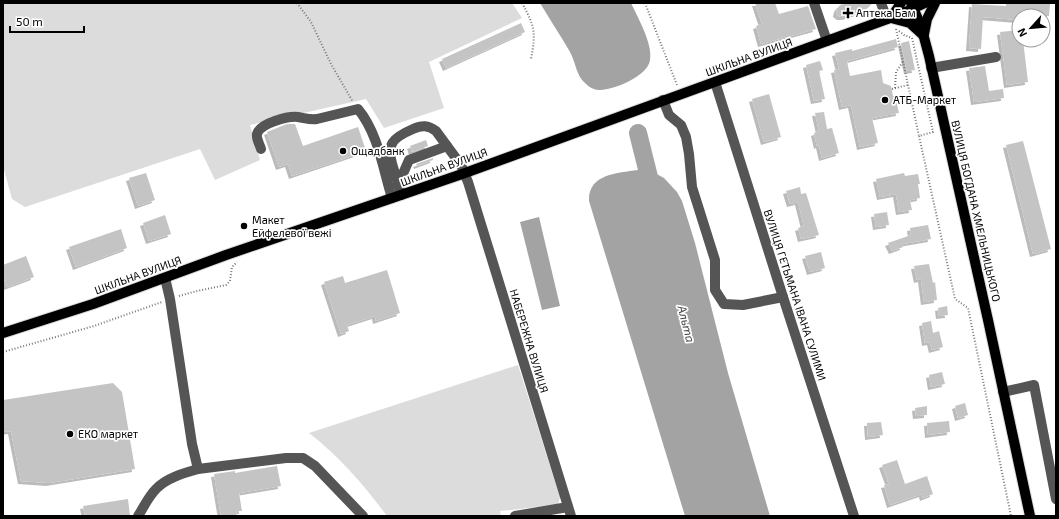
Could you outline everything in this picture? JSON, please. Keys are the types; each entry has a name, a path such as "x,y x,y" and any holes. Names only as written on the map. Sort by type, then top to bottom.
{"main road":[{"path":"900,3 889,19 910,23 924,36"},
{"name":"ШКІЛЬНА ВУЛИЦЯ","path":"3,333 93,304 397,193 464,173 889,19 913,6 925,3"},
{"name":"ВУЛИЦЯ БОГДАНА ХМЕЛЬНИЦЬКОГО","path":"924,36 927,19 935,3"},
{"name":"ВУЛИЦЯ БОГДАНА ХМЕЛЬНИЦЬКОГО","path":"913,6 924,36 1030,516"}],"street":[{"path":"814,3 827,41"},
{"path":"881,3 889,19"},
{"path":"931,68 996,57"},
{"name":"ВУЛИЦЯ ГЕТЬМАНА ІВАНА СУЛИМИ","path":"715,82 782,297 854,516"},
{"path":"663,100 670,115 681,124 686,137 692,187 715,260 715,290 724,304 743,305 782,297"},
{"path":"261,149 257,134 262,127 270,122 293,117 310,120 317,119 358,109 364,117 397,193"},
{"name":"НАБЕРЕЖНА ВУЛИЦЯ","path":"397,193 389,152 393,142 398,137 419,126 425,125 432,128 447,146 464,173 569,512"},
{"path":"397,193 409,160 447,146"},
{"path":"164,278 170,299 192,444 198,469"},
{"path":"1003,392 1034,385 1056,499"},
{"path":"138,516 151,495 161,485 179,475 198,469 297,457 308,461 363,516"},
{"path":"514,516 569,512"}],"path":[{"path":"296,3 311,22 331,64 358,109"},
{"path":"522,3 531,19 534,29 535,40 531,59"},
{"path":"645,3 680,94"},
{"path":"891,29 896,29 912,38 933,132 919,136"},
{"path":"896,29 956,299 968,308 1011,516"},
{"path":"895,88 896,72 903,62"},
{"path":"892,89 908,84"},
{"path":"3,352 94,326 170,299 197,291 226,285 230,281 232,267 238,261"}],"shaded area":[{"path":"3,3 512,3 522,18 429,62 444,108 384,128 366,99 250,125 260,160 215,180 200,149 25,207 12,199 3,166"},
{"path":"518,365 560,497 558,505 500,511 501,516 387,516 351,472 309,433"}],"water":[{"path":"540,3 631,3 649,46 650,60 648,66 637,77 621,85 600,90 591,88 580,77 570,52"},
{"path":"638,170 651,171 664,178 677,192 682,201 695,243 728,373 770,516 685,516 589,201 590,192 593,185 605,176"},
{"path":"539,217 560,306 542,310 520,222"}],"building":[{"path":"755,3 775,3 779,14 808,6 816,29 761,44 756,26 762,24"},
{"path":"848,3 873,3 864,11 845,17 840,17 836,14 840,5"},
{"path":"1006,3 1050,4 1050,8 1011,8 1011,19 983,17 981,49 969,48 972,4 1006,6"},
{"path":"521,23 525,32 446,68 442,59"},
{"path":"1011,31 1011,48 1024,48 1028,82 1007,85 1000,32"},
{"path":"896,39 898,47 847,61 850,76 881,70 883,83 891,86 899,113 872,118 878,143 860,147 851,105 842,107 834,70 839,69 835,53 852,49 852,51"},
{"path":"909,41 915,70 907,71 901,43"},
{"path":"820,61 823,70 819,71 825,99 814,101 806,65"},
{"path":"985,66 989,91 1003,89 1004,98 974,102 969,68"},
{"path":"769,94 781,137 764,142 752,99"},
{"path":"824,112 827,129 832,128 839,153 822,158 814,133 819,131 815,113"},
{"path":"287,124 295,124 303,146 358,127 366,151 292,176 288,164 279,167 267,132"},
{"path":"426,140 428,146 412,152 410,146"},
{"path":"1023,141 1051,249 1033,254 1006,145"},
{"path":"433,158 433,160 417,166 416,164"},
{"path":"146,173 155,200 138,206 129,178"},
{"path":"904,173 905,176 918,174 920,198 910,200 912,210 899,212 896,194 880,197 876,179"},
{"path":"800,187 801,194 806,193 819,235 801,239 798,228 804,226 798,202 790,204 786,191"},
{"path":"887,212 889,225 876,227 874,214"},
{"path":"165,215 171,234 149,241 143,223"},
{"path":"928,225 931,239 902,244 903,247 892,251 888,243 911,235 910,228"},
{"path":"121,229 127,248 76,267 69,247"},
{"path":"821,252 825,268 810,272 805,256"},
{"path":"26,256 34,277 7,287 3,276 3,265"},
{"path":"929,264 933,283 935,282 937,300 924,302 921,279 917,280 914,266"},
{"path":"387,270 400,313 376,321 375,316 347,325 349,331 341,334 324,282 343,276 345,283"},
{"path":"947,306 948,315 939,316 938,308"},
{"path":"931,321 933,333 939,331 943,347 932,350 930,342 925,343 922,323"},
{"path":"942,372 945,384 931,387 929,375"},
{"path":"113,383 122,392 135,469 49,483 21,481 11,431 3,432 3,400"},
{"path":"965,403 968,415 958,418 955,406"},
{"path":"927,406 927,415 916,416 915,408"},
{"path":"949,421 950,432 928,435 927,423"},
{"path":"881,422 883,435 868,437 867,423"},
{"path":"897,460 905,484 927,476 933,494 923,498 922,494 890,505 884,485 889,484 882,465"},
{"path":"277,466 281,486 239,493 242,511 236,511 237,515 221,516 214,474 235,471 235,473"},
{"path":"128,499 130,516 85,516 83,506"}],"waterway":[{"name":"Альта","path":"638,133 653,193"}],"place":[{"name":"Аптека Бам","path":"848,13"},
{"name":"АТБ-Маркет","path":"885,100"},
{"name":"Ощадбанк","path":"343,151"},
{"name":"Макет Ейфелевої вежі","path":"244,226"},
{"name":"ЕКО маркет","path":"70,434"}]}
